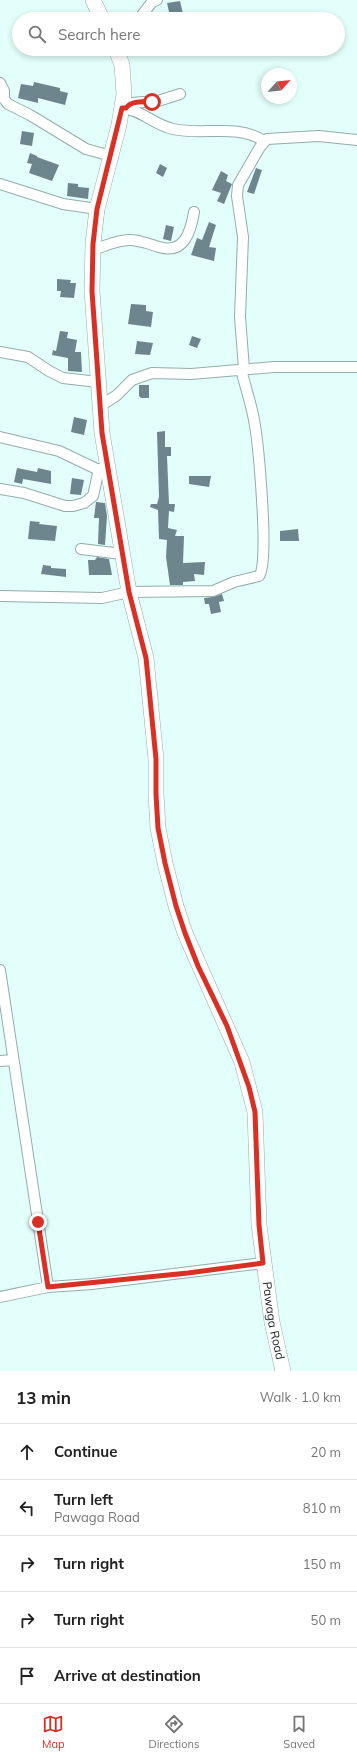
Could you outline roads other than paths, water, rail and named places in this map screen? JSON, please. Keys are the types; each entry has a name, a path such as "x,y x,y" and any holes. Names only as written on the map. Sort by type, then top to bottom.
{"main road":[{"path":"93,0 99,12"},
{"name":"Pawaga Road","path":"121,56 124,79 124,108 97,209 93,250 92,291 104,473 129,592 146,658 156,759 158,828 168,878 185,933 242,1062 255,1112 259,1225 263,1263 272,1322 283,1371"}],"street":[{"path":"144,12 152,2 157,0"},
{"path":"0,82 4,91 4,99 8,104 49,126 86,149 111,156"},
{"path":"124,108 131,104 152,102 180,94"},
{"path":"124,108 141,113 174,129 202,132 222,130 232,131 247,134 264,141 281,137 319,136 357,140"},
{"path":"0,596 102,598 129,592 213,591 234,582 258,577 263,570 264,536 258,450 254,420 243,369 240,317 243,237 238,185 264,141"},
{"path":"0,184 63,204 97,209"},
{"path":"93,250 129,240 151,243 160,247 176,246 185,240 190,232 194,212"},
{"path":"0,352 28,357 49,372 63,378 98,382"},
{"path":"99,407 116,396 132,380 152,373 191,374 243,369 357,367"},
{"path":"0,437 59,451 104,473 93,496 84,503 73,506 65,506 30,494 0,489"},
{"path":"81,549 122,554"},
{"path":"0,970 48,1287"},
{"path":"0,1061 13,1060"},
{"path":"0,1297 48,1287 188,1273 263,1263"}]}
